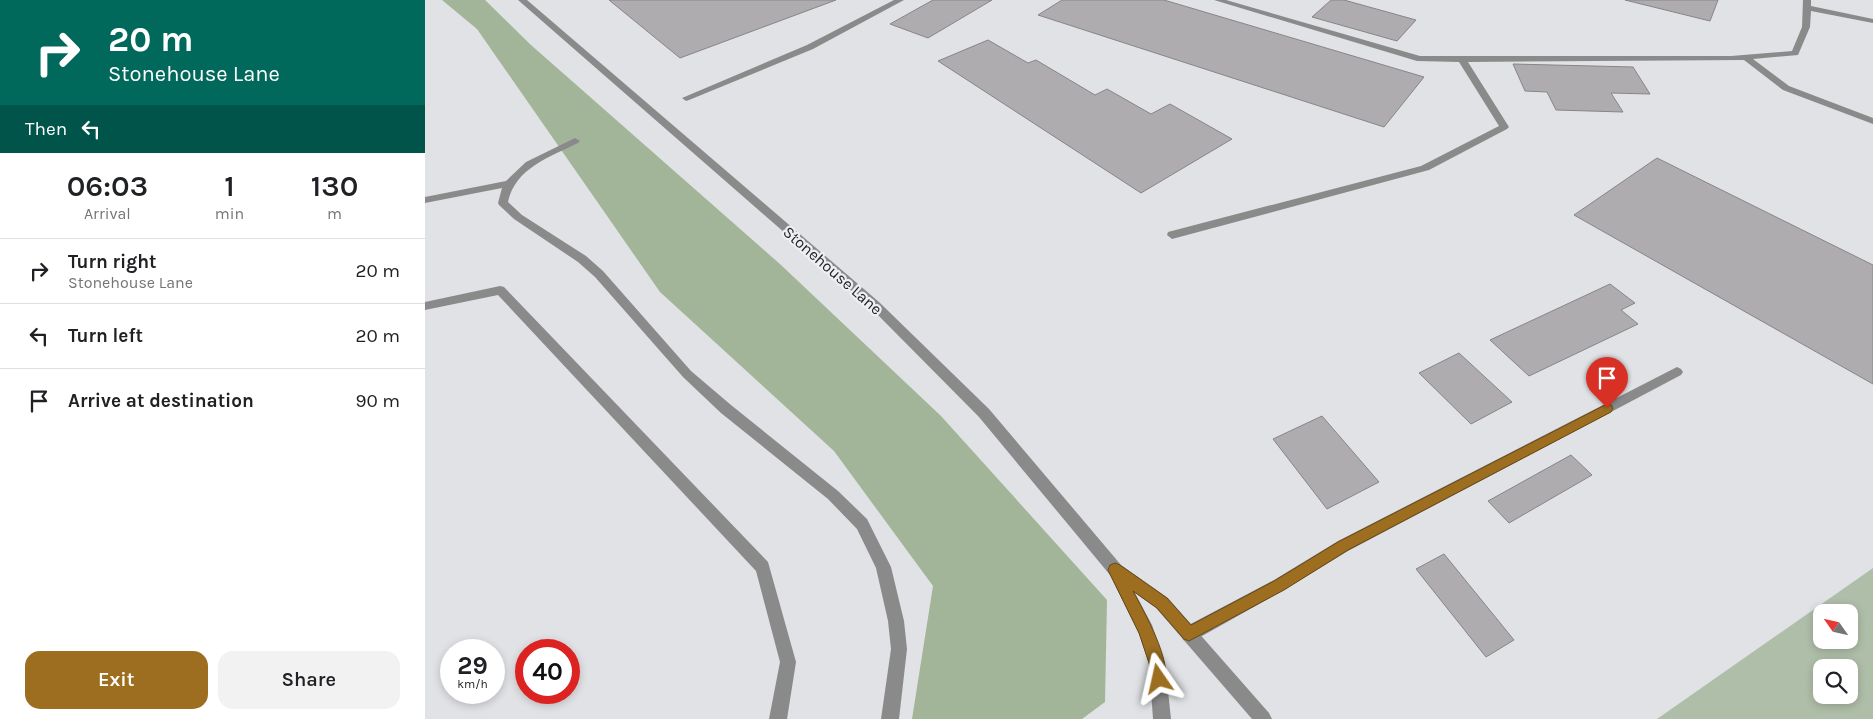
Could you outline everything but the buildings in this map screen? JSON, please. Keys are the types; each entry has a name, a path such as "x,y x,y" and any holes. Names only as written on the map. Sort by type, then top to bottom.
{"street":[{"name":"Stonehouse Lane","path":"522,0 875,306 984,413 1115,570 1146,631 1157,663 1162,719"},
{"path":"685,98 810,47 900,0"},
{"path":"1218,0 1420,59 1637,60 1746,58 1795,53 1806,27 1807,4 1873,21"},
{"path":"1746,58 1787,88 1873,121"},
{"path":"1172,235 1425,168 1504,127 1462,59"},
{"path":"575,141 520,170 507,184 503,194 503,203 518,216 588,264 687,374 726,409 833,495 862,524 883,567 896,621 899,649 890,719"},
{"path":"425,200 507,184"},
{"path":"425,306 500,290 763,567 788,662 778,719"},
{"path":"1189,634 1279,585 1343,546 1677,372"},
{"name":"Stonehouse Lane","path":"1115,570 1162,603 1263,719"}],"green space":[{"path":"442,0 485,0 531,45 781,265 941,416 1107,600 1105,702 1082,719 912,719 933,586 834,451 660,292 477,29"},
{"path":"1873,568 1873,719 1657,719 1813,610 1813,649 1858,649 1858,604 1822,604"}],"route":[{"path":"1159,679 1157,663 1146,631 1115,570 1162,603 1189,634 1279,585 1343,546 1607,408"}]}
